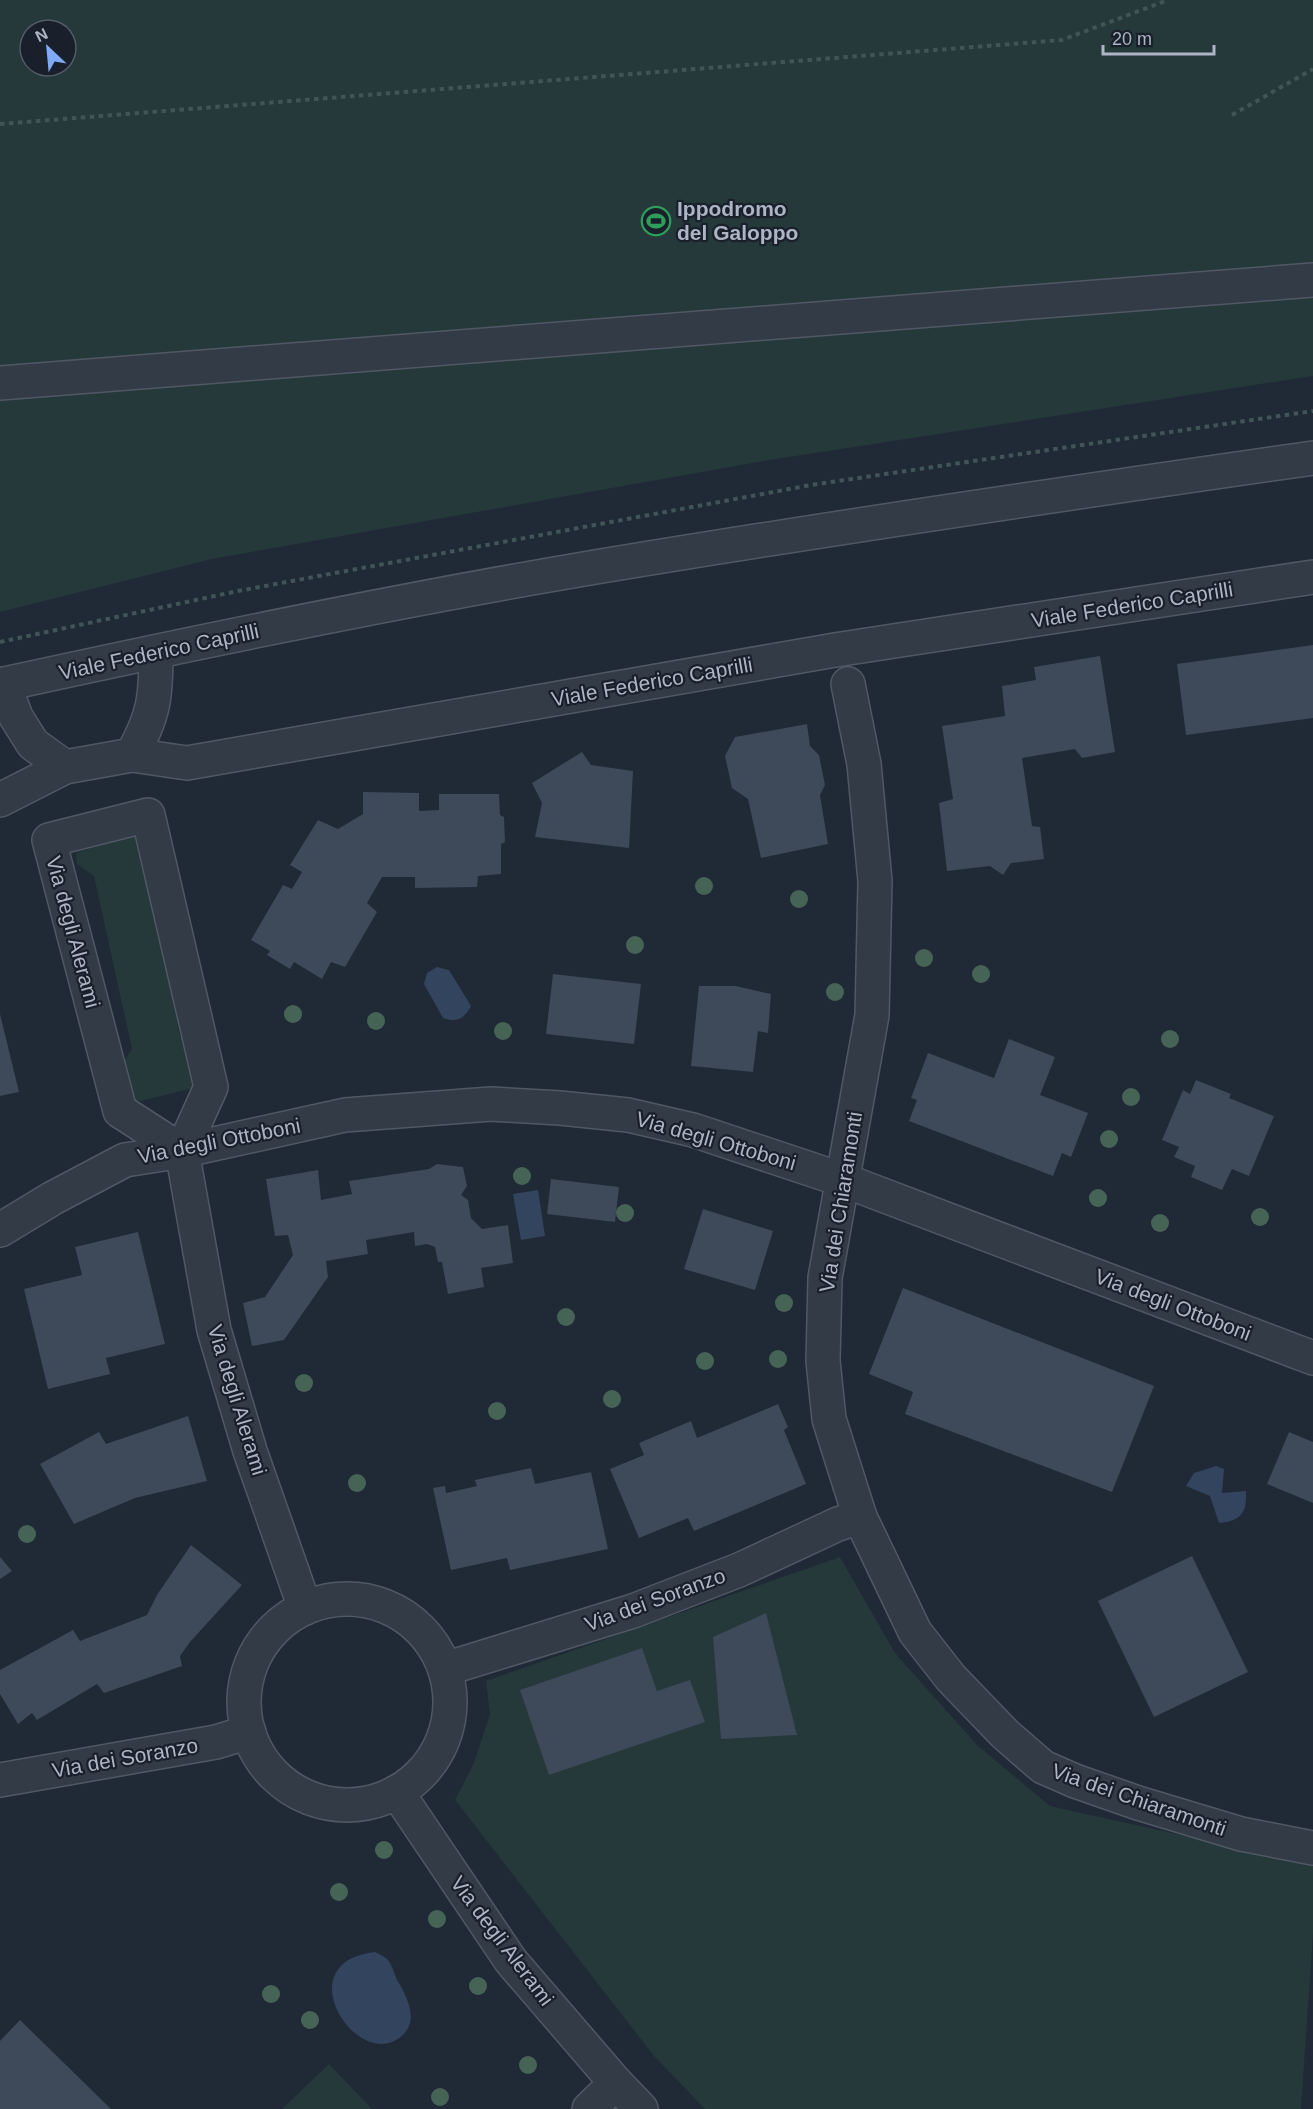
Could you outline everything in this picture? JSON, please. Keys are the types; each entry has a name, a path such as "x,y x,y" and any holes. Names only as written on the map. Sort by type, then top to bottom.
{"street":[{"path":"0,383 1313,280"},
{"name":"Viale Federico Caprilli","path":"2,684 298,622 578,570 800,534 1313,458"},
{"name":"Viale Federico Caprilli","path":"0,800 65,767 132,755 187,763 835,650 1313,577"},
{"path":"132,755 147,727 156,693 156,652"},
{"path":"2,684 16,717 33,744 65,767"},
{"name":"Via dei Chiaramonti","path":"848,684 864,764 876,898 873,1015 825,1278 823,1361 829,1419 860,1517 915,1632 951,1678 1005,1734 1043,1767 1138,1803 1241,1834 1313,1848"},
{"name":"Via degli Alerami","path":"182,1150 120,1111 49,840 148,815 211,1087 182,1150 214,1330 250,1451 305,1608"},
{"name":"Via degli Ottoboni","path":"0,1230 53,1198 124,1160 345,1115 491,1104 560,1108 628,1115 693,1130 843,1180 1313,1358"},
{"name":"Via dei Soranzo","path":"445,1669 633,1611 739,1570 838,1524 860,1517"},
{"path":"350,1599 372,1602 394,1610 413,1623 429,1639 445,1669 450,1717 438,1751 424,1770 411,1782 386,1798 362,1804 338,1805 314,1800 292,1789 273,1773 258,1754 249,1732 245,1695 254,1660 263,1643 275,1629 305,1608 327,1601 350,1599"},
{"name":"Via dei Soranzo","path":"0,1780 216,1742 249,1732"},
{"name":"Via degli Alerami","path":"397,1792 511,1961 641,2109"},
{"path":"589,2109 616,2083"}],"path":[{"path":"0,124 1062,40 1168,0"},
{"path":"1232,115 1313,69"},
{"path":"0,642 238,591 811,485 1313,411"}],"shaded area":[{"name":"Ippodromo del Galoppo","path":"0,0 1313,0 1313,376 770,460 212,559 0,612"},
{"path":"147,831 143,858 180,1036 195,1050 197,1087 133,1103 121,1066 132,1049 94,876 77,864 76,853"},
{"path":"840,1557 895,1653 977,1745 1050,1806 1313,1864 1313,1933 1301,2109 705,2109 654,2056 455,1800 474,1763 490,1714 486,1681"},
{"path":"329,2064 372,2109 283,2108"}],"water":[{"path":"437,967 449,970 471,1006 460,1019 443,1018 424,984 427,973"},
{"path":"538,1190 545,1236 521,1240 513,1194"},
{"path":"1216,1466 1224,1469 1222,1493 1246,1491 1244,1510 1241,1514 1233,1520 1219,1523 1210,1496 1186,1486 1194,1473"},
{"path":"375,1952 390,1963 408,2003 411,2019 404,2034 396,2040 379,2044 362,2038 348,2026 337,2009 332,1991 336,1973 349,1960"}],"building":[{"path":"1313,645 1313,718 1186,735 1177,664"},
{"path":"1100,656 1115,752 1082,758 1075,749 1022,758 1032,826 1040,827 1044,859 1011,863 1003,875 990,866 947,871 939,803 953,799 942,726 1005,716 1002,686 1036,680 1034,667"},
{"path":"807,724 810,746 819,755 825,785 820,795 828,844 761,858 748,799 732,788 725,756 735,737"},
{"path":"582,752 591,765 633,771 629,848 535,837 542,803 532,783"},
{"path":"363,792 419,793 419,811 439,810 439,794 499,794 500,815 504,817 505,842 501,844 501,874 478,876 477,887 415,888 415,877 382,877 367,903 377,912 345,967 331,962 322,979 294,962 290,969 267,955 270,951 251,940 283,885 292,889 302,872 290,865 318,820 338,829 363,814"},
{"path":"553,974 641,984 634,1044 546,1034"},
{"path":"699,986 736,986 771,994 768,1033 758,1031 753,1072 691,1066"},
{"path":"0,1014 19,1092 0,1096"},
{"path":"1009,1039 1055,1057 1040,1095 1088,1113 1071,1157 1062,1153 1053,1176 909,1121 917,1100 911,1098 928,1053 994,1078"},
{"path":"1196,1080 1231,1094 1229,1098 1274,1116 1249,1176 1232,1169 1222,1190 1191,1177 1195,1166 1174,1157 1179,1147 1162,1140 1183,1090 1190,1094"},
{"path":"437,1164 463,1167 467,1186 461,1195 468,1200 471,1218 482,1229 508,1225 513,1263 481,1268 484,1287 448,1294 442,1262 438,1262 435,1247 427,1244 415,1246 414,1232 366,1240 368,1254 326,1261 328,1277 284,1340 252,1346 243,1303 265,1297 293,1255 288,1235 275,1236 266,1179 318,1170 321,1200 352,1194 349,1181 429,1169"},
{"path":"551,1179 619,1187 615,1222 547,1214"},
{"path":"703,1209 773,1231 755,1290 684,1269"},
{"path":"138,1232 165,1344 106,1358 110,1374 48,1389 24,1289 82,1275 75,1247"},
{"path":"903,1288 1154,1386 1112,1492 905,1414 913,1392 869,1374"},
{"path":"778,1404 788,1427 784,1430 806,1484 694,1531 688,1518 639,1538 610,1469 644,1455 639,1443 691,1421 697,1438"},
{"path":"188,1416 207,1481 135,1498 74,1524 40,1464 99,1432 106,1444"},
{"path":"1289,1432 1313,1442 1313,1503 1267,1484"},
{"path":"531,1468 535,1484 591,1472 608,1549 510,1570 507,1558 451,1570 433,1488 445,1486 446,1493 477,1486 475,1480"},
{"path":"191,1545 242,1585 190,1642 180,1656 182,1666 104,1693 97,1684 37,1720 32,1713 18,1724 0,1694 0,1670 73,1630 80,1641 147,1615 157,1595"},
{"path":"1192,1556 1248,1672 1154,1717 1098,1601"},
{"path":"0,1557 12,1571 0,1579"},
{"path":"766,1613 797,1735 721,1739 713,1637"},
{"path":"642,1648 657,1691 690,1680 705,1722 549,1775 520,1690"},
{"path":"20,2020 111,2109 0,2109 0,2041"}],"place":[{"name":"Ippodromo del Galoppo","path":"656,221"}]}
